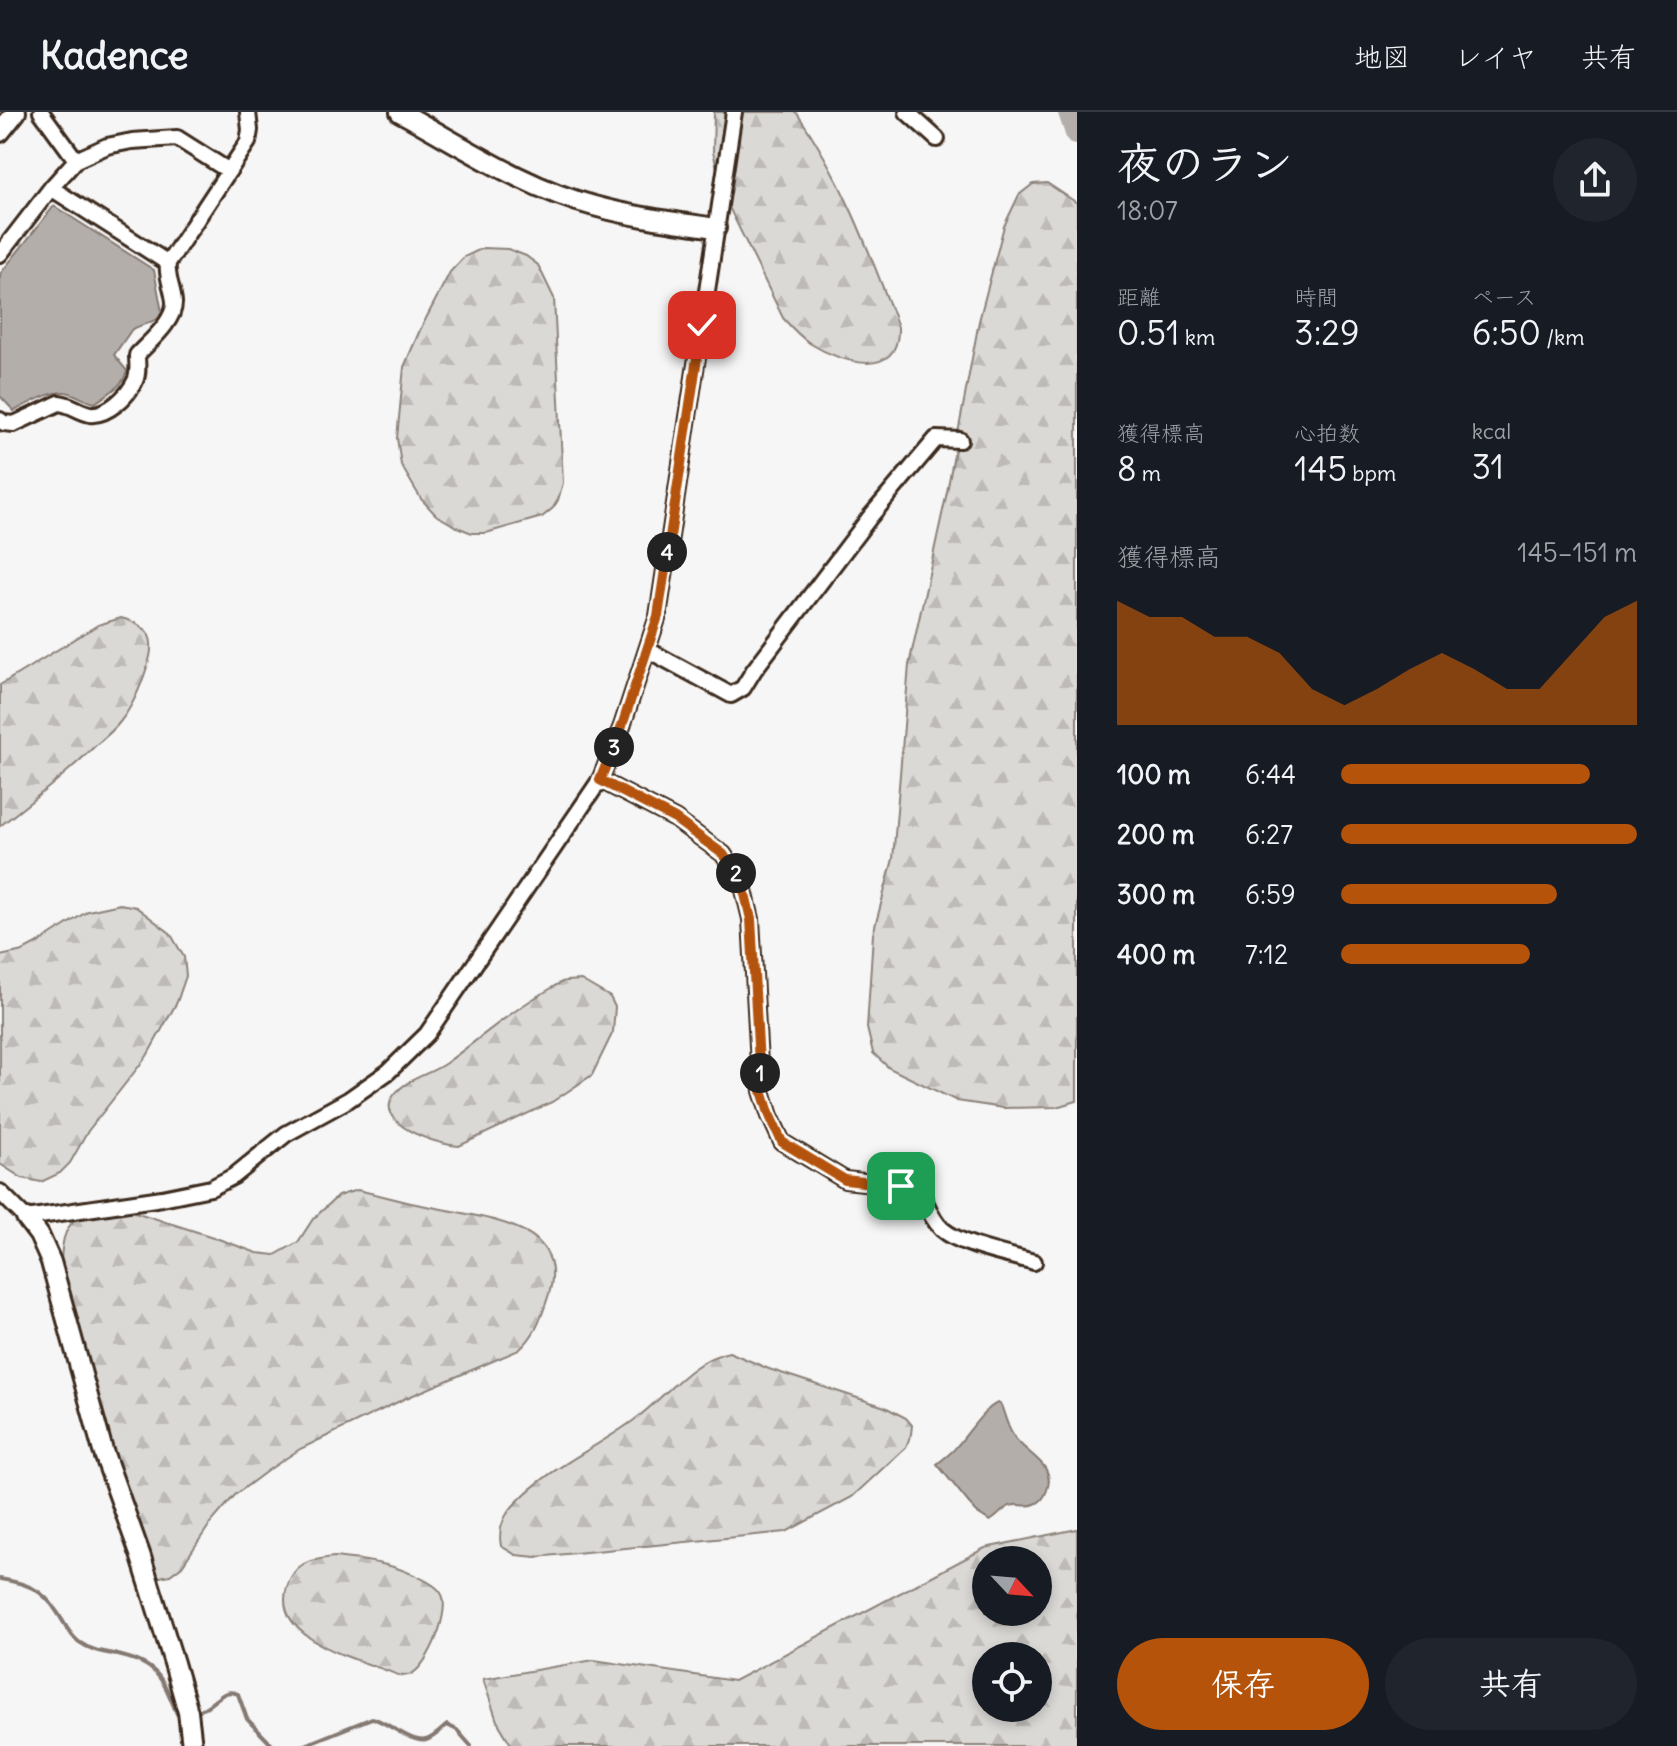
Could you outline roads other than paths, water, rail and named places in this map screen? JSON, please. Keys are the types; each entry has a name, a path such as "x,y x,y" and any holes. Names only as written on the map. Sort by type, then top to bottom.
{"street":[{"path":"0,132 16,112"},
{"path":"41,112 76,160"},
{"path":"0,420 14,424 59,403 85,413 99,414 128,391 137,378 137,355 170,320 174,305 168,263 248,142 248,112"},
{"path":"400,112 545,189 592,206 716,228"},
{"path":"26,1218 211,1188 234,1176 286,1134 348,1100 388,1072 427,1034 600,780 622,726 658,616 734,112"},
{"path":"907,112 937,139"},
{"path":"0,254 76,160 107,146 177,138 229,171"},
{"path":"51,188 168,263"},
{"path":"648,650 731,695 743,688 908,471 936,439 960,440"},
{"path":"600,780 675,819 723,854 734,870 744,890 751,919 762,1091 782,1142 845,1180 901,1186 922,1195 933,1219 941,1229 957,1239 1034,1262"},
{"path":"0,1192 39,1235 51,1262 103,1451 174,1663 188,1712 192,1746"}],"waterway":[{"path":"1070,112 1077,133"},
{"path":"0,1579 39,1592 83,1645 149,1667 161,1680 177,1714 183,1713"},
{"path":"195,1712 222,1695 238,1694 247,1719 273,1746"},
{"path":"302,1746 372,1718 420,1740 432,1738 447,1725 457,1730 471,1746"}]}
